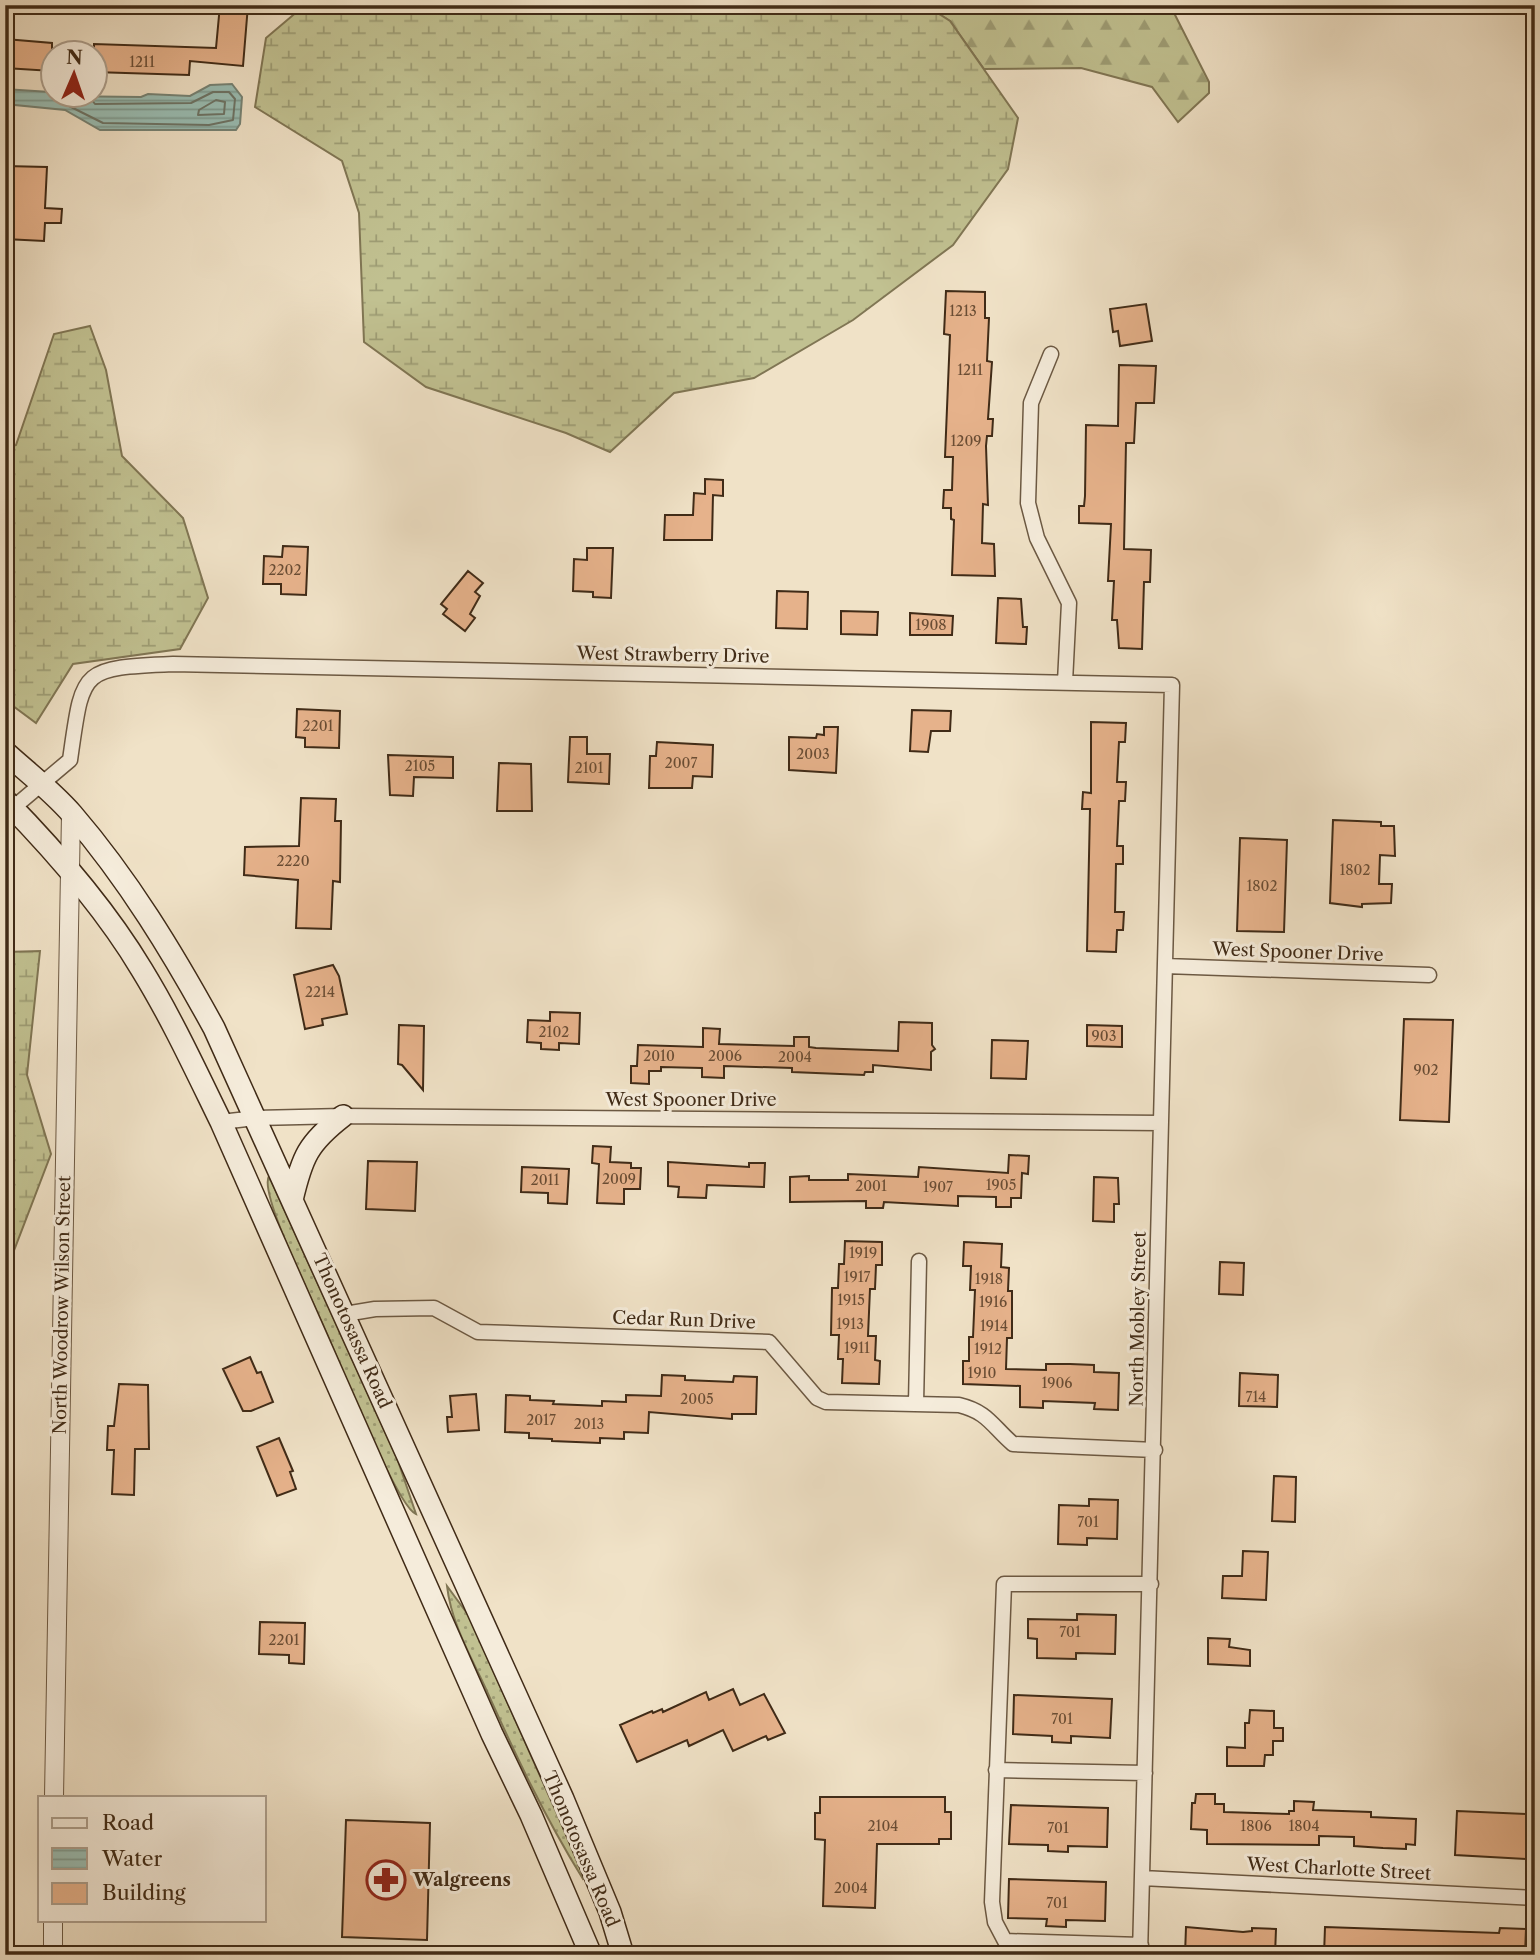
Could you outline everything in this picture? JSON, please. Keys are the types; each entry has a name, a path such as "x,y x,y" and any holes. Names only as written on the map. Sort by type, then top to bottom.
{"main road":[{"name":"Thonotosassa Road","path":"5,752 71,813 146,911 214,1028 563,1799 610,1912 621,1955"},
{"name":"Thonotosassa Road","path":"9,804 71,871 141,968 173,1025 221,1122 591,1955"},
{"path":"292,1200 307,1150 317,1136 343,1116"},
{"path":"571,1909 604,1944 621,1955"}],"street":[{"path":"152,5 166,5"},
{"path":"1051,354 1031,402 1028,503 1037,538 1069,603 1065,682"},
{"name":"West Strawberry Drive","path":"40,784 71,760 78,706 92,677 104,669 173,664 1172,685"},
{"name":"North Mobley Street","path":"1141,1950 1172,685"},
{"path":"9,804 40,784"},
{"name":"North Woodrow Wilson Street","path":"54,1796 71,813"},
{"name":"West Spooner Drive","path":"1165,967 1429,975"},
{"name":"West Spooner Drive","path":"221,1122 256,1118 343,1116 1161,1123"},
{"path":"916,1404 919,1261"},
{"name":"Cedar Run Drive","path":"345,1314 376,1309 433,1308 478,1332 769,1342 817,1398 834,1403 959,1405 975,1409 991,1419 1013,1444 1155,1450"},
{"path":"1141,1950 1005,1941 995,1922 992,1902 1004,1584 1151,1584"},
{"path":"996,1770 1145,1773"},
{"name":"West Charlotte Street","path":"1142,1878 1535,1898"},
{"path":"53,1922 53,1955"}],"green space":[{"path":"305,5 925,5 950,21 1018,118 1008,169 953,245 853,320 754,378 674,393 610,452 566,433 426,387 364,342 359,213 342,161 255,107 266,38"},
{"path":"925,5 1170,5 1209,82 1209,93 1178,122 1152,87 1081,68 984,69 950,21"},
{"path":"90,326 106,370 122,456 183,518 208,598 180,649 73,664 36,723 5,700 5,449 16,445 54,334"},
{"path":"40,951 27,1075 51,1154 5,1274 5,952"},
{"path":"269,1176 397,1458 416,1514 396,1487 369,1432 290,1252 272,1204 268,1187"},
{"path":"447,1586 469,1616 585,1877 583,1879 555,1832 467,1650"}],"water":[{"path":"232,84 242,97 240,124 236,130 100,130 65,110 45,108 108,108 108,97 141,97 148,94 190,96 210,85"},
{"path":"5,89 38,91 38,107 5,104"}],"building":[{"path":"220,5 248,5 243,66 190,61 189,75 108,72 108,44 216,48"},
{"path":"5,39 38,42 38,70 5,68"},
{"path":"5,166 47,167 45,208 62,209 61,223 45,223 44,241 5,239"},
{"path":"946,291 985,292 985,318 989,318 987,361 992,362 988,419 993,419 992,436 987,436 986,446 988,505 983,504 982,543 994,544 995,576 952,575 954,520 951,519 951,508 943,508 944,490 952,490 953,457 945,457 950,335 944,334"},
{"path":"1146,304 1152,341 1120,346 1118,331 1113,332 1110,309"},
{"path":"1119,365 1156,366 1154,403 1136,403 1134,443 1126,443 1124,549 1151,550 1150,582 1144,582 1142,649 1119,648 1117,620 1112,620 1114,581 1108,581 1111,524 1079,523 1079,506 1084,506 1085,496 1086,425 1118,426"},
{"path":"705,479 723,480 723,496 713,495 712,540 664,540 665,515 693,515 694,493 705,494"},
{"path":"283,546 308,547 306,595 281,594 281,584 263,584 264,556 282,557"},
{"path":"587,548 613,548 611,598 593,597 593,592 573,591 574,559 587,560"},
{"path":"468,571 483,583 475,592 480,596 470,614 475,618 465,631 443,614 447,609 441,604"},
{"path":"777,591 808,592 807,629 776,628"},
{"path":"998,598 1021,599 1023,627 1027,627 1026,644 996,643"},
{"path":"841,611 878,612 877,635 841,634"},
{"path":"910,613 953,616 952,635 910,635"},
{"path":"297,709 340,711 339,748 305,747 305,738 296,737"},
{"path":"912,710 951,711 950,731 931,731 928,752 910,751"},
{"path":"1091,722 1126,723 1125,742 1119,742 1117,782 1126,782 1125,801 1119,801 1117,846 1123,846 1123,864 1116,864 1115,912 1124,912 1123,930 1117,930 1116,952 1087,951 1090,809 1082,809 1083,792 1091,793"},
{"path":"824,727 838,727 836,773 789,770 789,737 816,738 817,734 824,735"},
{"path":"570,737 587,737 587,754 610,754 609,784 568,782"},
{"path":"657,742 713,745 712,777 693,776 692,788 649,788 650,756 656,756"},
{"path":"388,755 453,757 453,778 414,777 413,796 390,795"},
{"path":"499,763 531,764 532,811 497,811"},
{"path":"301,798 336,799 335,821 341,821 340,882 333,881 331,929 296,928 298,880 244,875 245,847 299,846"},
{"path":"1333,820 1381,822 1381,826 1394,826 1395,856 1380,855 1379,884 1392,884 1391,903 1362,904 1362,907 1330,903"},
{"path":"1240,838 1287,840 1284,932 1237,931"},
{"path":"333,965 339,976 347,1014 322,1019 323,1025 305,1029 294,975"},
{"path":"550,1012 580,1013 579,1044 559,1043 559,1050 541,1049 541,1043 527,1042 528,1020 550,1021"},
{"path":"1404,1019 1453,1020 1449,1122 1400,1120"},
{"path":"899,1022 932,1023 932,1045 935,1049 931,1052 931,1070 873,1065 873,1072 865,1072 864,1075 792,1072 792,1068 724,1066 724,1078 702,1077 702,1068 661,1067 661,1071 649,1071 649,1084 631,1083 631,1066 637,1066 638,1045 703,1047 703,1028 720,1029 719,1044 794,1046 794,1037 809,1037 809,1047 898,1051"},
{"path":"399,1025 424,1026 423,1090 402,1065 398,1064"},
{"path":"1087,1025 1122,1026 1122,1047 1087,1046"},
{"path":"992,1040 1028,1041 1026,1079 991,1078"},
{"path":"593,1146 611,1147 610,1162 631,1163 631,1168 641,1168 640,1189 624,1189 624,1204 597,1203 599,1164 592,1163"},
{"path":"1009,1155 1029,1156 1028,1174 1022,1173 1021,1198 1011,1198 1011,1207 996,1207 996,1197 958,1196 958,1206 884,1202 883,1208 866,1208 866,1201 790,1202 790,1177 848,1180 848,1174 918,1177 919,1167 1008,1173"},
{"path":"368,1161 417,1162 415,1211 366,1209"},
{"path":"668,1162 749,1167 749,1163 765,1163 764,1187 707,1185 706,1198 678,1197 679,1187 668,1186"},
{"path":"522,1167 569,1169 567,1204 548,1203 548,1193 521,1192"},
{"path":"1094,1177 1118,1178 1119,1204 1114,1204 1114,1222 1093,1221"},
{"path":"845,1241 882,1242 882,1265 876,1265 875,1289 870,1289 868,1336 876,1336 875,1360 880,1361 879,1384 842,1383 843,1359 838,1359 839,1335 831,1335 832,1288 838,1288 839,1264 844,1264"},
{"path":"964,1242 1002,1244 1001,1267 1009,1268 1008,1291 1012,1291 1012,1338 1007,1338 1006,1369 1046,1370 1046,1364 1070,1364 1094,1365 1094,1372 1119,1373 1118,1410 1094,1409 1095,1403 1043,1401 1043,1408 1020,1407 1020,1386 963,1384 963,1361 969,1361 969,1337 973,1337 975,1290 970,1290 971,1266 963,1266"},
{"path":"1220,1262 1244,1263 1243,1295 1219,1294"},
{"path":"250,1357 257,1373 261,1372 273,1402 251,1411 243,1411 223,1369"},
{"path":"1240,1373 1278,1375 1277,1407 1239,1406"},
{"path":"662,1375 685,1376 685,1380 733,1382 734,1376 757,1377 756,1414 732,1414 732,1419 649,1412 648,1433 624,1432 624,1439 600,1438 600,1443 552,1441 529,1438 529,1433 505,1432 506,1395 530,1396 530,1400 554,1401 553,1404 602,1406 602,1401 626,1402 626,1395 661,1396"},
{"path":"119,1384 148,1385 149,1449 135,1449 134,1495 112,1494 114,1450 107,1450 108,1426 114,1426"},
{"path":"476,1394 479,1430 448,1432 447,1417 452,1417 450,1396"},
{"path":"279,1438 293,1471 290,1472 296,1489 277,1496 257,1447"},
{"path":"1274,1476 1296,1477 1295,1522 1272,1521"},
{"path":"1089,1499 1118,1500 1117,1539 1087,1538 1087,1545 1058,1544 1059,1505 1089,1506"},
{"path":"1243,1551 1268,1552 1266,1600 1222,1598 1223,1576 1242,1576"},
{"path":"1077,1614 1116,1615 1115,1654 1076,1653 1076,1659 1037,1658 1037,1639 1028,1638 1028,1619 1077,1620"},
{"path":"260,1622 305,1623 304,1664 289,1663 289,1655 259,1654"},
{"path":"1208,1638 1230,1639 1229,1647 1250,1650 1250,1666 1208,1664"},
{"path":"733,1689 740,1705 764,1694 785,1733 768,1740 766,1736 733,1751 723,1730 689,1746 687,1740 637,1762 620,1725 652,1711 653,1713 662,1709 663,1712 706,1692 709,1700"},
{"path":"1014,1695 1112,1699 1110,1738 1071,1736 1071,1743 1052,1742 1052,1736 1013,1734"},
{"path":"1250,1710 1274,1711 1274,1728 1283,1728 1283,1741 1273,1741 1273,1755 1265,1755 1264,1766 1227,1766 1227,1747 1245,1748 1245,1723 1249,1723"},
{"path":"1196,1794 1215,1794 1215,1804 1224,1804 1224,1812 1289,1814 1289,1811 1294,1811 1294,1801 1314,1802 1313,1810 1371,1812 1371,1817 1416,1819 1415,1845 1406,1844 1406,1849 1354,1846 1354,1837 1319,1836 1319,1845 1207,1844 1207,1830 1191,1829 1192,1803 1195,1803"},
{"path":"820,1797 945,1797 945,1812 951,1812 951,1839 939,1839 939,1844 877,1844 875,1908 823,1906 825,1840 815,1839 815,1813 820,1813"},
{"path":"1011,1805 1108,1808 1107,1847 1068,1846 1068,1852 1048,1851 1048,1845 1009,1844"},
{"path":"1457,1811 1528,1814 1527,1859 1455,1855"},
{"name":"Walgreens","path":"346,1820 430,1823 427,1940 342,1937"},
{"path":"1009,1879 1106,1882 1105,1921 1066,1920 1066,1927 1046,1926 1047,1919 1008,1918"},
{"path":"1186,1927 1243,1932 1252,1931 1252,1928 1276,1929 1275,1955 1185,1955"},
{"path":"1325,1927 1499,1933 1500,1928 1526,1929 1525,1955 1324,1955"}],"place":[{"name":"Walgreens","path":"386,1880"}]}
